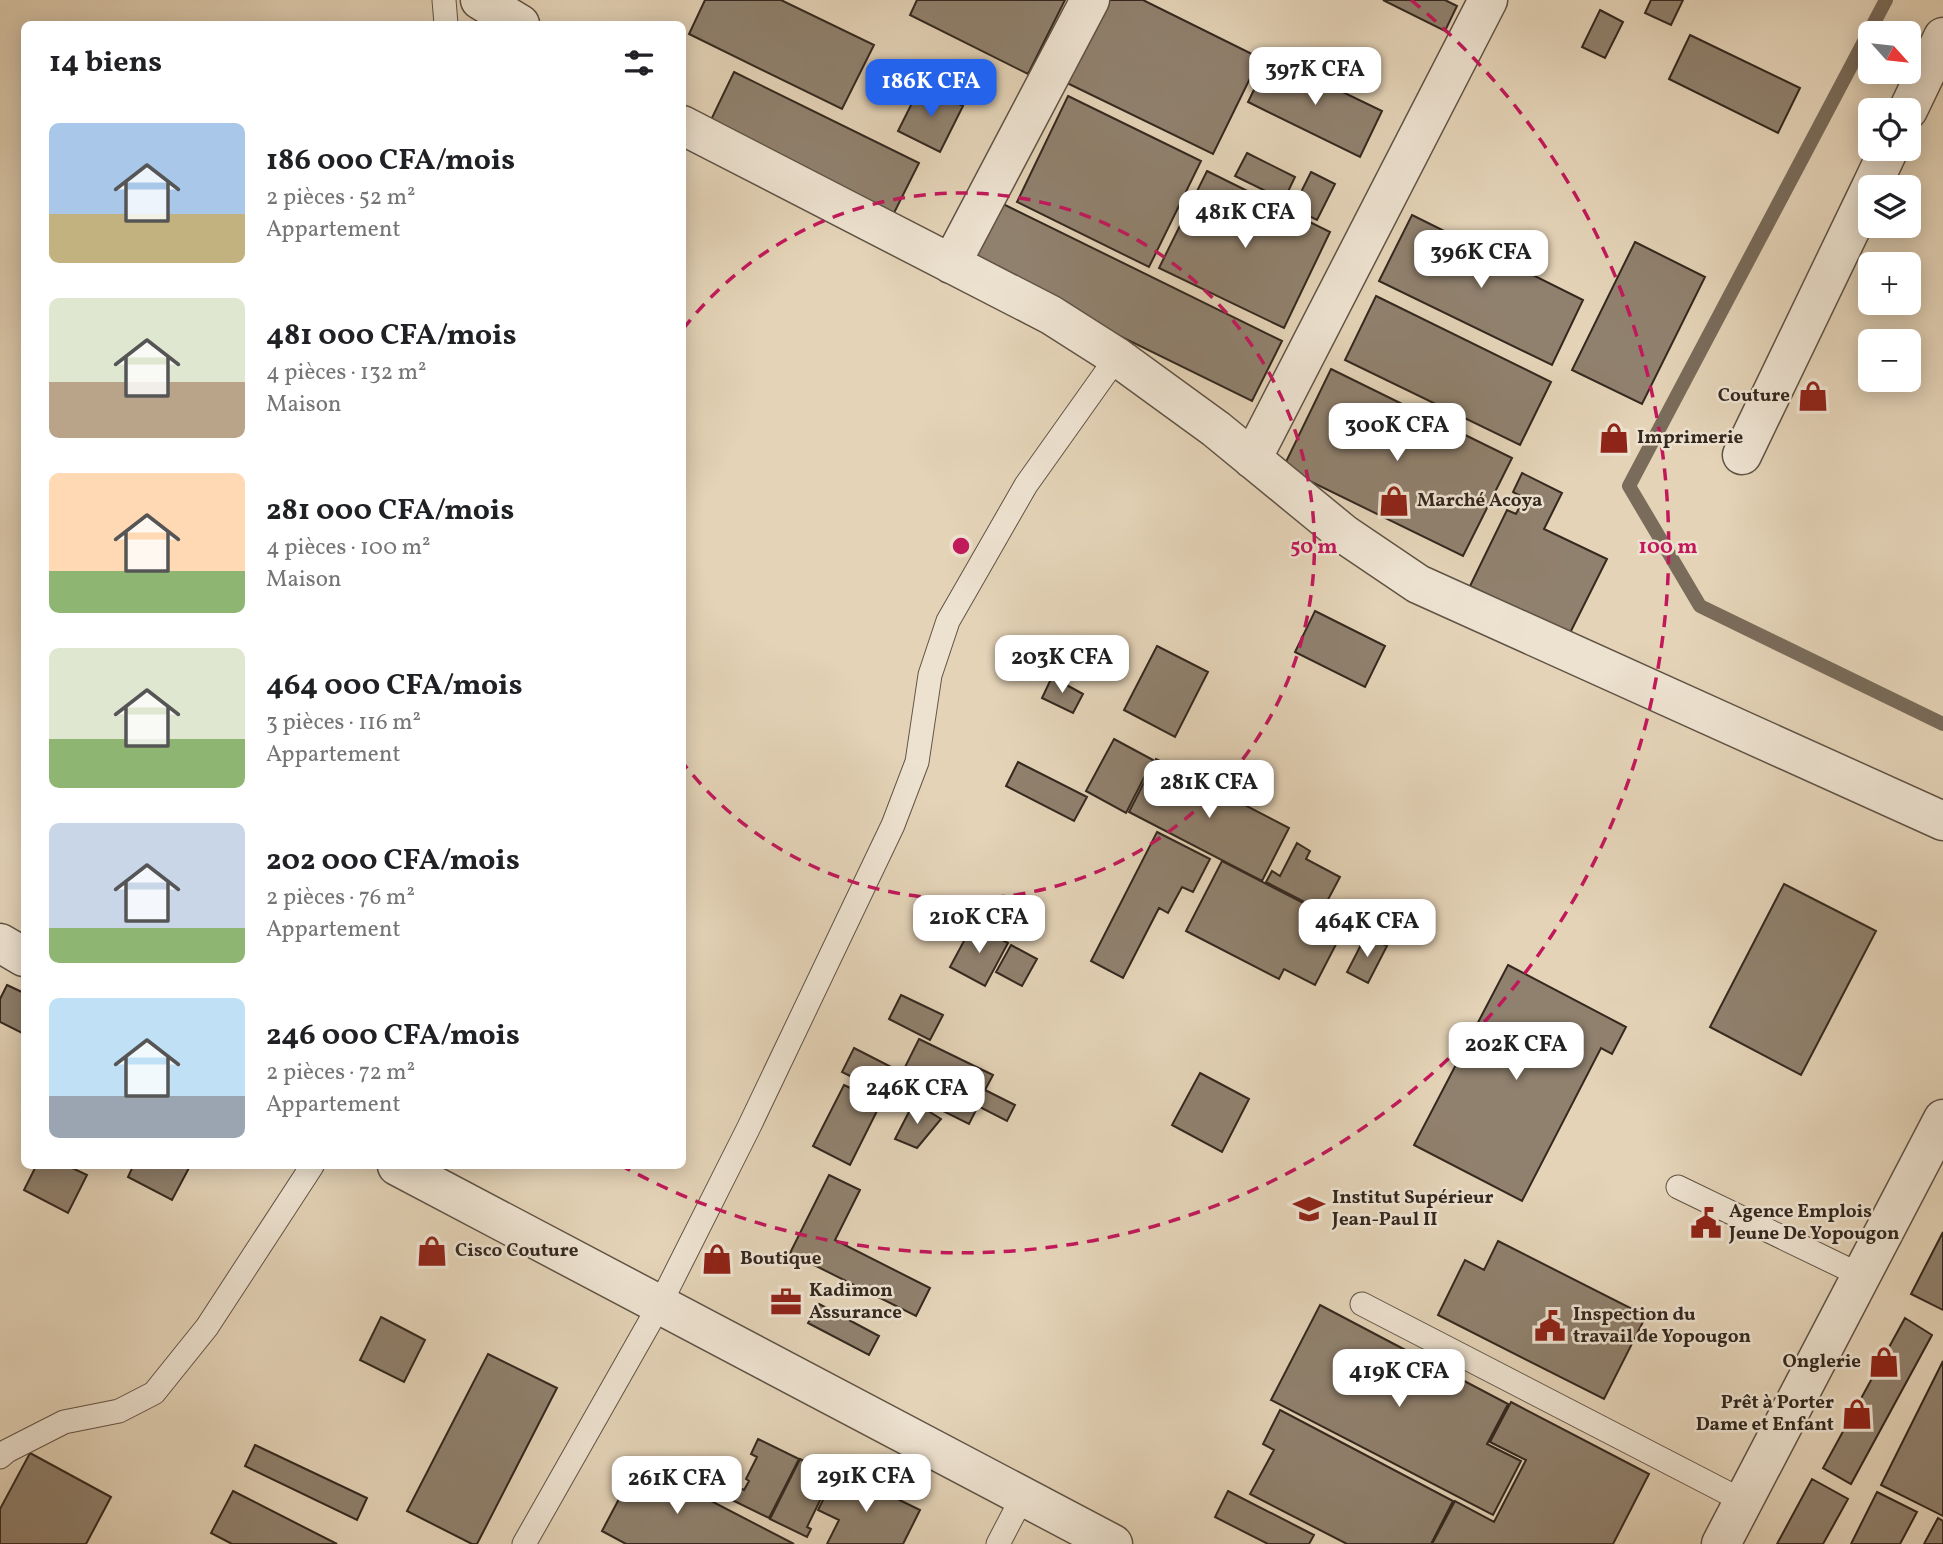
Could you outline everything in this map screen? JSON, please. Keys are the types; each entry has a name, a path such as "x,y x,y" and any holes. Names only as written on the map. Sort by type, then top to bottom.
{"street":[{"path":"480,0 515,21"},
{"path":"951,264 1090,0"},
{"path":"1252,459 1488,0"},
{"path":"1914,98 1943,37"},
{"path":"686,126 1051,315 1117,357 1216,429 1344,534 1418,584 1943,821"},
{"path":"1742,455 1858,214"},
{"path":"0,943 21,955"},
{"path":"1721,1544 1943,1119"},
{"path":"403,1169 1113,1544"}],"lane":[{"path":"444,0 446,21"},
{"path":"524,1544 659,1306 748,1129 893,825 917,762 930,675 948,621 1026,485 1117,357"},
{"path":"0,1457 64,1422 119,1412 155,1393 207,1327 310,1169"},
{"path":"1678,1187 1860,1275"},
{"path":"1362,1304 1742,1501"},
{"path":"998,1544 1023,1496"}],"building":[{"path":"705,0 781,0 874,45 842,109 689,34"},
{"path":"917,0 1065,0 1028,74 910,15"},
{"path":"1108,0 1143,0 1260,58 1213,154 1067,83"},
{"path":"1383,0 1445,0 1457,6 1445,31"},
{"path":"1651,0 1683,0 1671,25 1645,13"},
{"path":"1600,10 1623,22 1605,58 1582,47"},
{"path":"1690,35 1800,88 1778,133 1669,79"},
{"path":"1270,57 1382,111 1360,157 1248,102"},
{"path":"734,72 919,163 893,215 709,124"},
{"path":"921,85 963,106 940,152 898,131"},
{"path":"1068,96 1201,161 1149,267 1017,202"},
{"path":"1247,153 1295,177 1284,200 1235,176"},
{"path":"1207,171 1330,232 1284,328 1159,268"},
{"path":"1311,172 1335,184 1317,220 1293,208"},
{"path":"995,200 1282,341 1252,401 965,260"},
{"path":"1412,215 1583,300 1552,365 1379,281"},
{"path":"1635,242 1705,277 1642,404 1572,370"},
{"path":"1376,296 1551,382 1520,445 1345,360"},
{"path":"1331,369 1512,458 1463,556 1283,468"},
{"path":"1522,473 1562,493 1544,529 1607,559 1569,635 1470,586 1507,510 1516,514 1524,498 1513,492"},
{"path":"1315,611 1385,646 1365,687 1295,652"},
{"path":"1157,646 1208,672 1175,737 1124,710"},
{"path":"1052,677 1083,694 1073,713 1042,698"},
{"path":"1114,739 1153,760 1126,813 1086,791"},
{"path":"1156,759 1289,828 1262,881 1129,812"},
{"path":"1018,762 1087,797 1074,821 1006,786"},
{"path":"1157,832 1210,859 1193,892 1182,887 1168,913 1159,908 1123,978 1091,961"},
{"path":"1297,843 1310,851 1306,859 1340,877 1322,911 1266,882 1272,871 1280,876"},
{"path":"1222,861 1346,925 1315,985 1284,969 1279,979 1186,931"},
{"path":"1784,884 1876,931 1801,1075 1710,1027"},
{"path":"973,924 1008,943 985,986 950,967"},
{"path":"1366,935 1387,946 1368,983 1347,972"},
{"path":"1011,945 1037,959 1022,986 996,972"},
{"path":"1508,965 1626,1027 1612,1054 1601,1048 1522,1201 1414,1145"},
{"path":"7,985 21,992 21,1032 0,1022 0,999"},
{"path":"901,995 943,1015 930,1040 889,1019"},
{"path":"919,1039 993,1075 985,1090 1015,1105 1007,1121 978,1106 969,1124 895,1087"},
{"path":"854,1048 899,1071 884,1101 869,1095 873,1087 842,1072"},
{"path":"1200,1073 1249,1099 1222,1152 1172,1125"},
{"path":"844,1085 881,1103 850,1165 813,1146"},
{"path":"914,1102 941,1119 917,1148 895,1139"},
{"path":"34,1169 74,1169 87,1175 68,1213 24,1190"},
{"path":"132,1169 188,1169 172,1200 128,1177"},
{"path":"829,1175 860,1190 835,1240 930,1288 916,1316 790,1253"},
{"path":"1943,1232 1943,1310 1911,1294"},
{"path":"1498,1241 1646,1316 1604,1399 1438,1315 1465,1260 1484,1270"},
{"path":"819,1304 879,1336 869,1355 808,1323"},
{"path":"1320,1305 1508,1404 1487,1444 1521,1461 1493,1515 1271,1400"},
{"path":"381,1317 425,1340 404,1382 360,1360"},
{"path":"1905,1318 1932,1335 1851,1484 1823,1468"},
{"path":"488,1354 557,1388 477,1544 472,1544 407,1511"},
{"path":"1943,1361 1943,1516 1881,1485"},
{"path":"1511,1402 1649,1474 1613,1544 1432,1544 1455,1501 1494,1522 1526,1460 1490,1442"},
{"path":"1280,1410 1453,1501 1431,1544 1347,1544 1250,1494 1274,1450 1263,1444"},
{"path":"758,1439 799,1459 769,1518 728,1498 735,1485 744,1490 749,1481 746,1479 757,1457 751,1454"},
{"path":"255,1445 367,1498 357,1520 245,1466"},
{"path":"30,1453 111,1497 86,1544 0,1544 0,1509"},
{"path":"800,1459 832,1476 807,1527 811,1529 807,1537 770,1519"},
{"path":"638,1463 794,1544 626,1544 602,1531"},
{"path":"838,1470 920,1510 903,1544 827,1544 839,1520 818,1510"},
{"path":"1812,1479 1848,1499 1823,1544 1777,1544"},
{"path":"233,1491 337,1544 232,1544 211,1533"},
{"path":"1228,1491 1314,1535 1309,1544 1268,1544 1215,1517"},
{"path":"1877,1492 1917,1512 1900,1544 1851,1544"},
{"path":"1938,1518 1943,1521 1943,1544 1924,1544"}],"waterway":[{"path":"1886,0 1629,486 1700,606 1943,724"}],"place":[{"name":"Couture","path":"1813,396"},
{"name":"Imprimerie","path":"1614,438"},
{"name":"Marché Acoya","path":"1394,501"},
{"name":"Institut Supérieur Jean-Paul II","path":"1309,1209"},
{"name":"Agence Emplois Jeune De Yopougon","path":"1706,1223"},
{"name":"Cisco Couture","path":"432,1251"},
{"name":"Boutique","path":"717,1259"},
{"name":"Kadimon Assurance","path":"786,1302"},
{"name":"Inspection du travail de Yopougon","path":"1550,1326"},
{"name":"Onglerie","path":"1884,1362"},
{"name":"Prêt à Porter Dame et Enfant","path":"1857,1414"}]}
